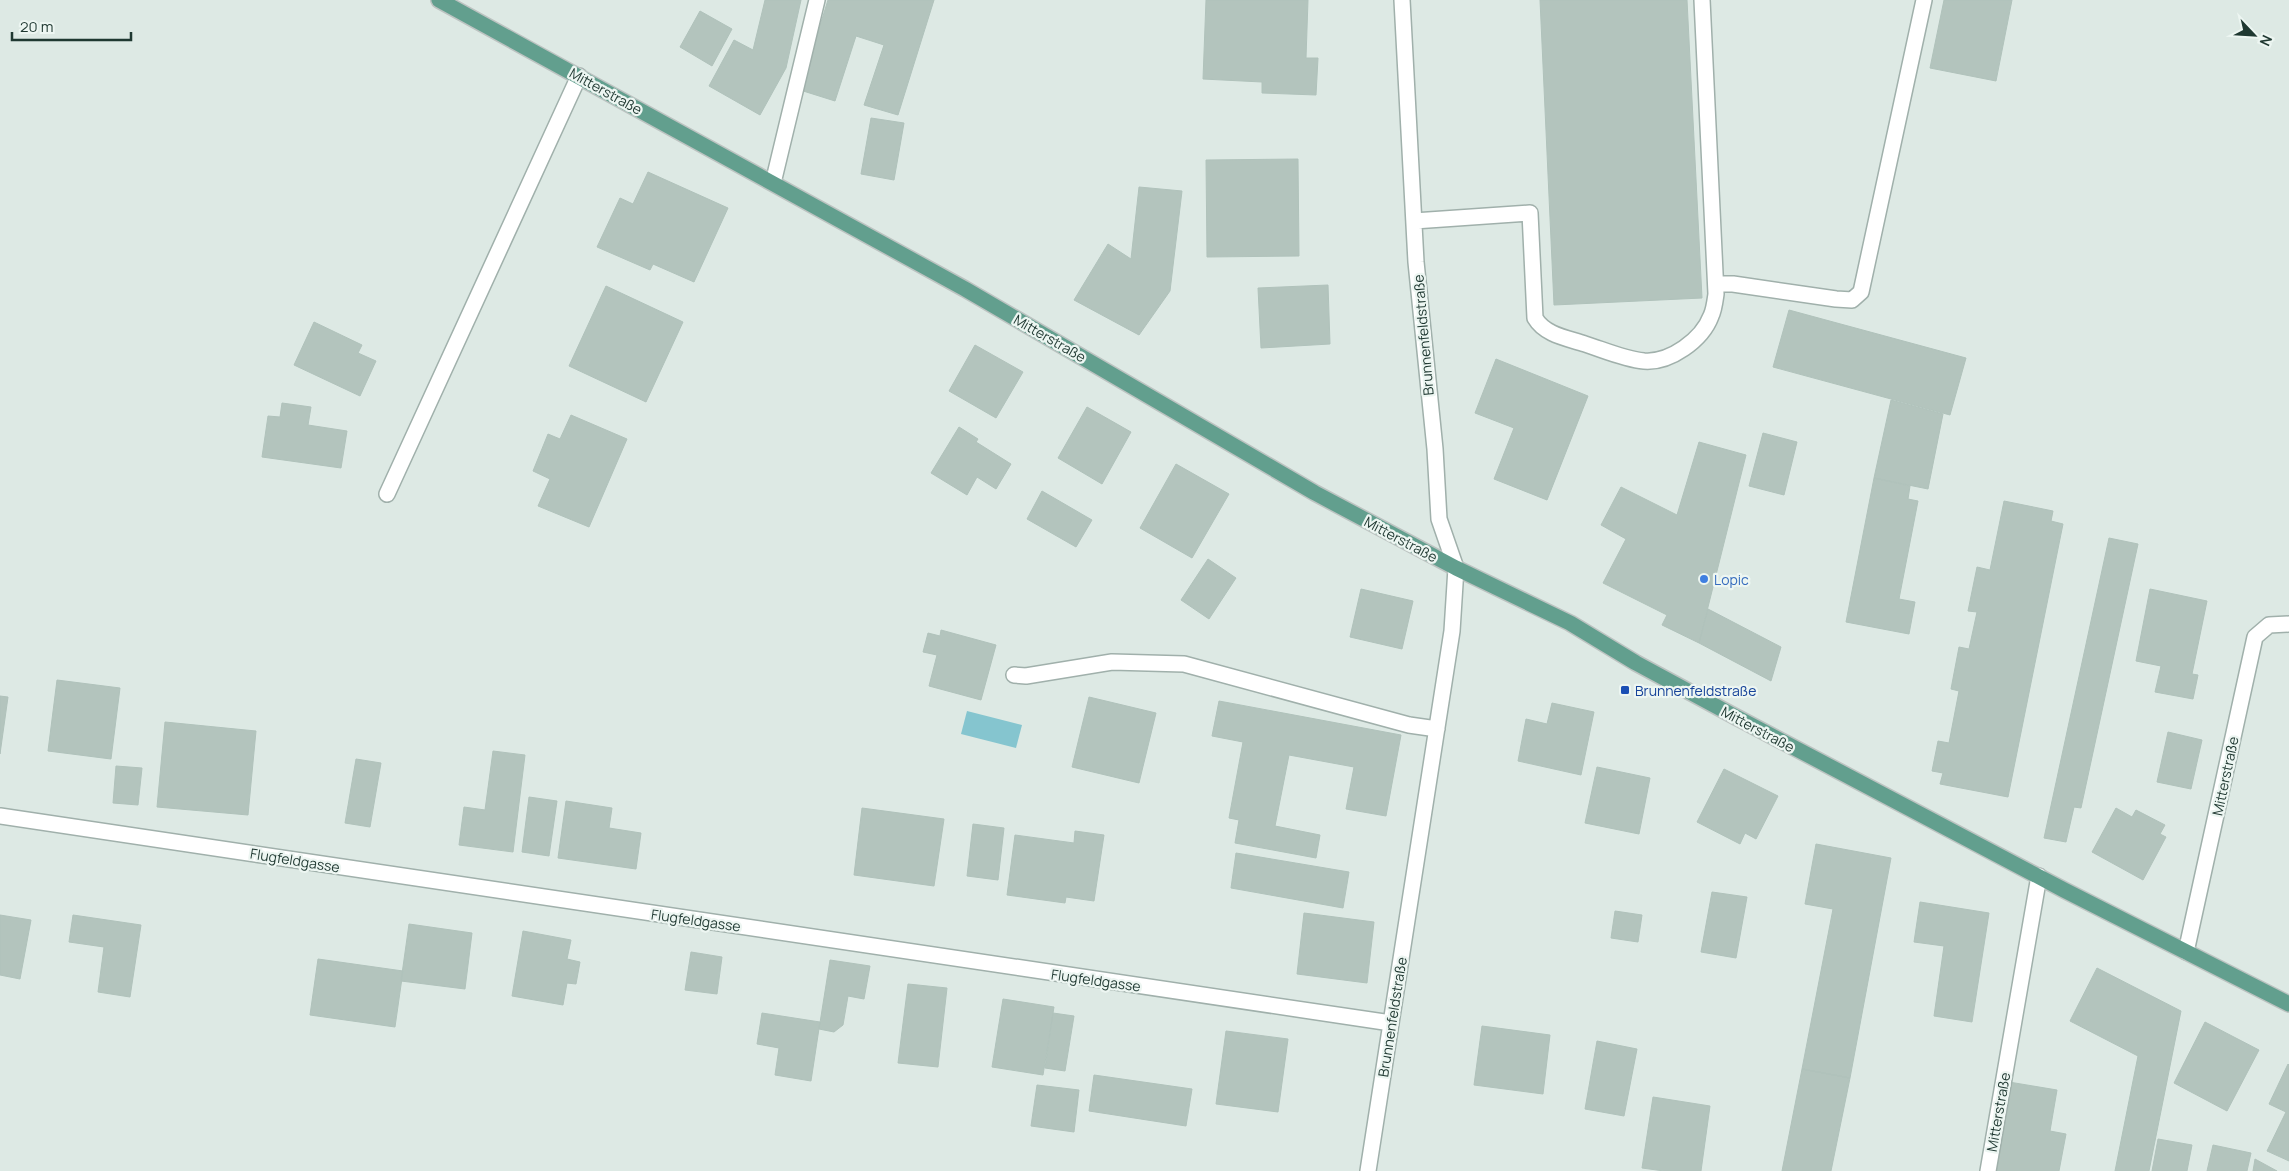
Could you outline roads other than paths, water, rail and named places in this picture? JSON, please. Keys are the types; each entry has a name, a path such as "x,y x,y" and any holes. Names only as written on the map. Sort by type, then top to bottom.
{"main road":[{"name":"Mitterstraße","path":"439,0 965,289 1315,493 1456,568 1570,623 1636,663 1736,717 2039,876 2289,1004"}],"street":[{"path":"773,183 817,0"},
{"name":"Brunnenfeldstraße","path":"1368,1171 1452,631 1456,568 1439,519 1435,449 1414,221 1402,0"},
{"path":"1414,221 1530,213 1535,318 1540,326 1553,333 1635,360 1659,360 1675,354 1698,336 1711,317 1716,284 1702,0"},
{"path":"1716,284 1733,284 1836,300 1852,300 1862,292 1924,0"},
{"path":"387,494 579,76"},
{"name":"Mitterstraße","path":"2186,952 2255,637 2269,625 2289,624"},
{"path":"1014,675 1026,676 1112,662 1184,664 1409,725 1436,730"},
{"name":"Flugfeldgasse","path":"0,816 1391,1023"},
{"name":"Mitterstraße","path":"1988,1171 2039,876"}],"water":[{"path":"967,711 1022,725 1016,748 961,734"}],"place":[{"name":"Lopic","path":"1704,579"},
{"name":"Brunnenfeldstraße","path":"1625,690"}]}
